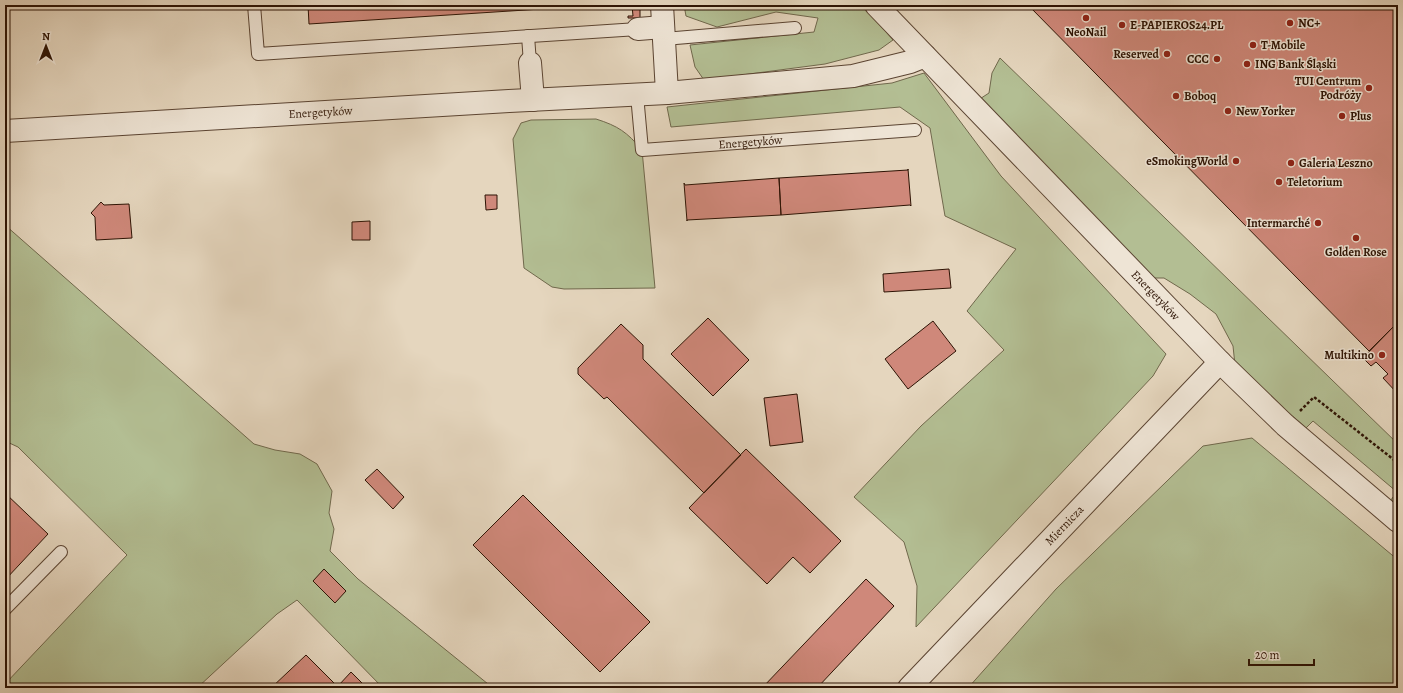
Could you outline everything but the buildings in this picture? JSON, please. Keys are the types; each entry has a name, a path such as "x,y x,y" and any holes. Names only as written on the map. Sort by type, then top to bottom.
{"street":[{"path":"662,5 667,93"},
{"name":"Energetyków","path":"876,5 1220,362 1285,425 1398,521"},
{"path":"638,29 664,33"},
{"name":"Energetyków","path":"5,131 667,93 853,76 887,68 925,56"},
{"path":"530,63 533,100"},
{"name":"Miernicza","path":"910,688 1220,362"}],"lane":[{"path":"254,5 258,54 638,29"},
{"path":"664,33 794,28"},
{"path":"528,36 530,63"},
{"name":"Energetyków","path":"637,95 642,150 914,130"},
{"path":"5,610 61,552"}],"path":[{"path":"1285,425 1314,397 1398,463"}],"green space":[{"path":"684,5 863,5 893,40 879,50 825,64 704,80 695,67 690,45 814,32 818,18 776,12 717,27 686,16"},
{"path":"1000,58 1398,444 1398,507 1387,505 1397,492 1313,421 1306,428 1235,365 1233,346 1216,314 1190,294 1164,278 1151,278 969,106 989,93 992,73"},
{"path":"924,73 1001,176 1166,354 1153,376 916,627 917,586 904,542 854,497 921,426 1004,350 967,311 1016,249 945,216 930,128 900,107 671,127 667,107 892,83"},
{"path":"596,119 622,130 642,150 655,288 564,289 552,287 524,268 513,139 521,123 531,120"},
{"path":"5,225 254,444 275,450 300,454 317,464 332,491 329,513 334,529 330,551 358,579 493,688 383,688 297,600 277,614 197,688 5,688 5,684 127,555 18,447 5,441"},
{"path":"1252,438 1398,560 1398,688 968,688 1056,589 1203,446"}],"place":[{"name":"NeoNail","path":"1086,18"},
{"name":"NC+","path":"1290,23"},
{"name":"E-PAPIEROS24.PL","path":"1122,25"},
{"name":"T-Mobile","path":"1253,45"},
{"name":"Reserved","path":"1167,54"},
{"name":"CCC","path":"1217,59"},
{"name":"ING Bank Śląski","path":"1247,64"},
{"name":"TUI Centrum Podróży","path":"1369,88"},
{"name":"Boboq","path":"1176,96"},
{"name":"New Yorker","path":"1228,111"},
{"name":"Plus","path":"1342,116"},
{"name":"eSmokingWorld","path":"1236,161"},
{"name":"Galeria Leszno","path":"1291,163"},
{"name":"Teletorium","path":"1279,182"},
{"name":"Intermarché","path":"1318,223"},
{"name":"Golden Rose","path":"1356,238"},
{"name":"Multikino","path":"1382,355"}]}
